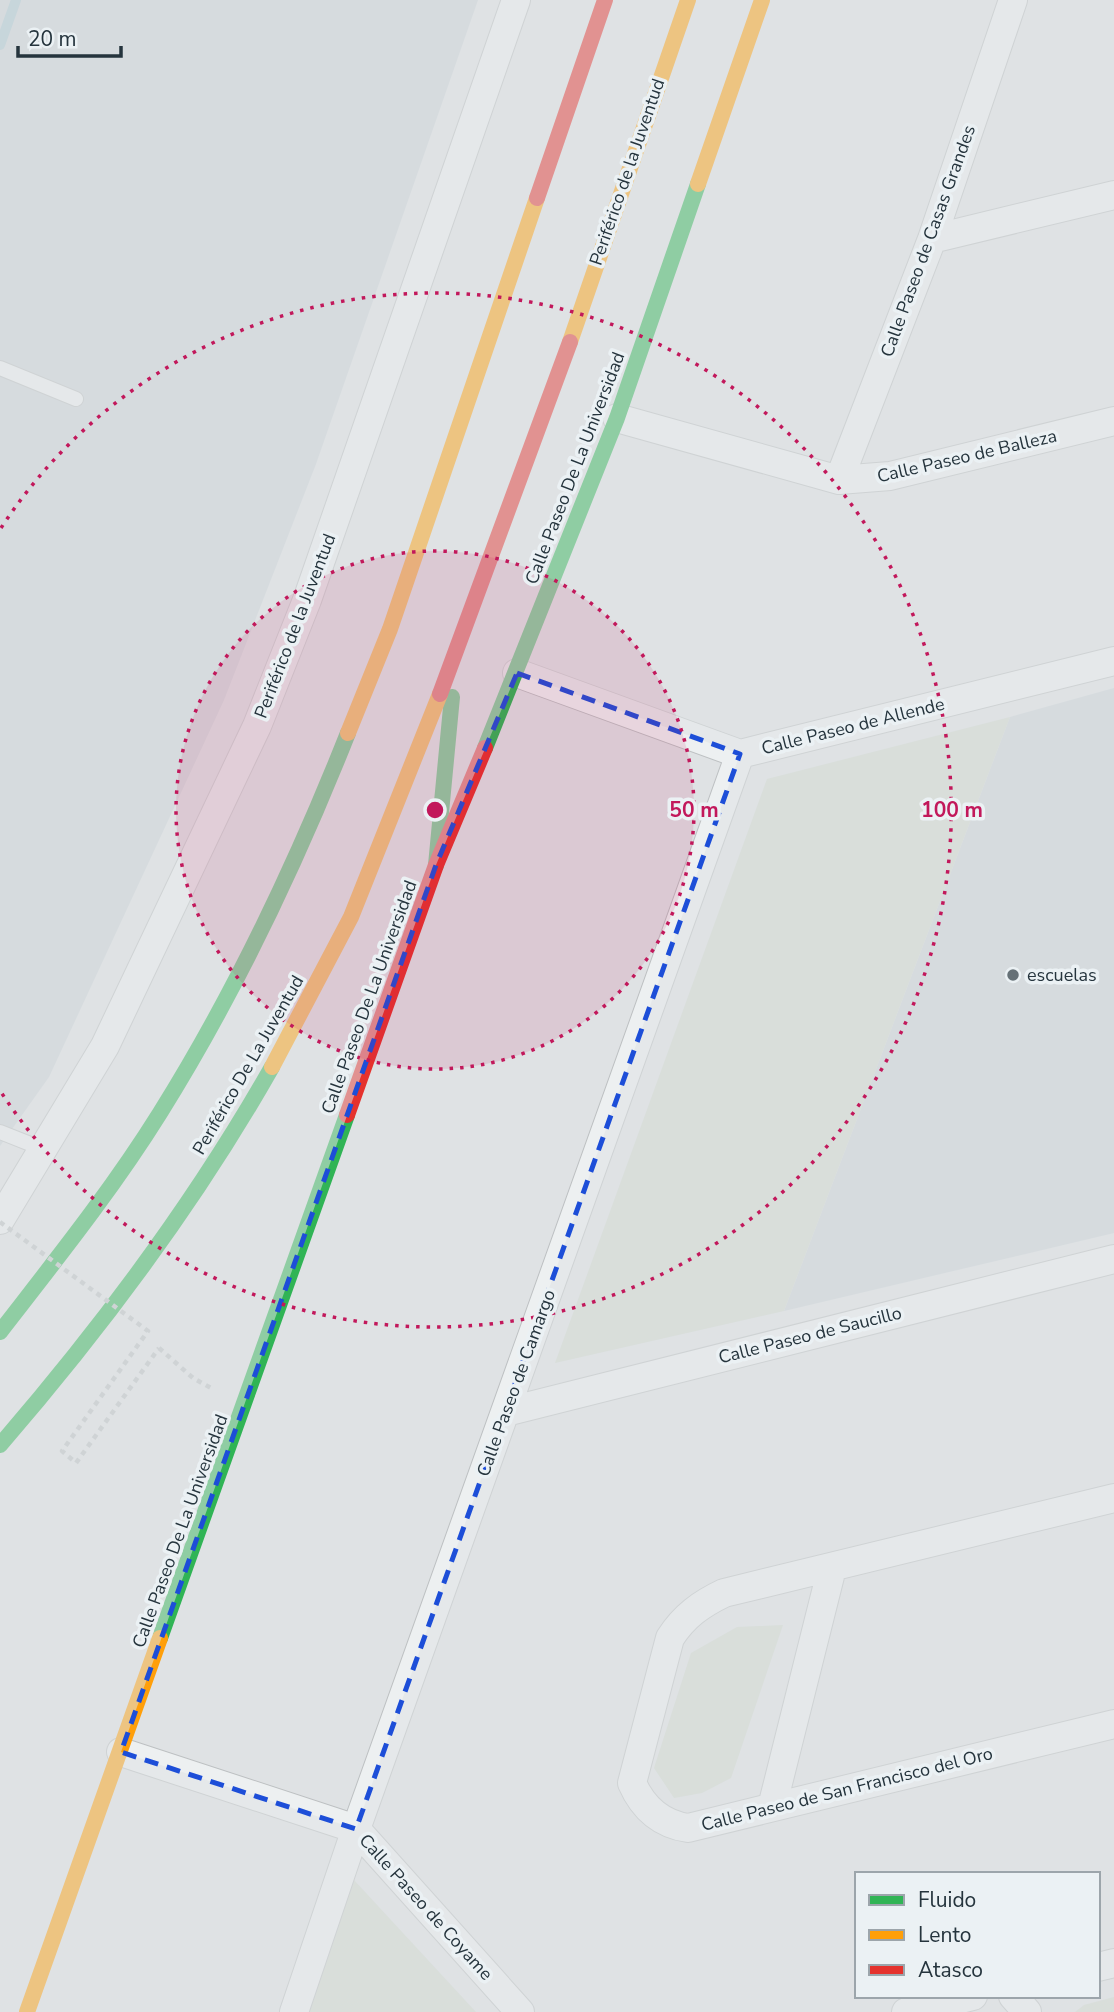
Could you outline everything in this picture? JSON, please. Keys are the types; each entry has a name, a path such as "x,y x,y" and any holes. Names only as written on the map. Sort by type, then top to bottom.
{"main road":[{"path":"0,1332 86,1221 160,1113 244,964 305,841 390,629 605,0"},
{"name":"Periférico de la Juventud","path":"455,660 688,0"},
{"name":"Calle Paseo De La Universidad","path":"27,2012 436,865 517,673 617,418 762,0"},
{"path":"436,865 455,660"},
{"name":"Periférico De La Juventud","path":"0,1445 55,1383 174,1226 242,1119 330,962 455,660"}],"street":[{"name":"Periférico de la Juventud","path":"0,1221 104,1046 257,726 307,600 516,0"},
{"name":"Calle Paseo de Casas Grandes","path":"839,480 932,239 1013,0"},
{"path":"932,239 1114,195"},
{"name":"Calle Paseo de Balleza","path":"617,418 839,480 891,476 1114,421"},
{"name":"Calle Paseo de Allende","path":"517,673 740,754 1114,661"},
{"name":"Calle Paseo de Camargo","path":"294,2012 356,1829 740,754"},
{"name":"Calle Paseo de Saucillo","path":"506,1412 1114,1259"},
{"name":"Calle Paseo de San Francisco del Oro","path":"1114,1498 723,1593 706,1601 678,1625 670,1638 632,1783 649,1810 674,1826 688,1828 1114,1724"},
{"path":"772,1807 832,1568"},
{"name":"Calle Paseo de Coyame","path":"121,1752 356,1829 520,2012"},
{"path":"906,2012 965,1998"},
{"path":"1015,1998 1027,2012"}],"lane":[{"path":"0,368 76,398"},
{"path":"0,1132 43,1149"}],"path":[{"path":"0,1221 148,1331 62,1451 76,1463 159,1348 193,1378 245,1406"}],"highlighted area":[{"path":"517,673 740,754 356,1829 121,1752 436,865"}],"shaded area":[{"path":"0,0 478,0 316,464 224,700 49,1077 0,1146"},
{"name":"escuelas","path":"1114,688 1114,1233 784,1311 1010,717"},
{"path":"1010,717 784,1311 555,1363 767,779"},
{"path":"783,1625 731,1778 702,1793 674,1798 654,1768 691,1653 737,1627"},
{"path":"354,1880 476,2012 306,2012"},
{"path":"1114,1997 1114,2012 1075,2012 1084,2005"}],"waterway":[{"path":"0,45 16,0"}],"traffic: fast":[{"path":"485,748 617,418 698,184"},
{"path":"436,865 452,697"},
{"path":"0,1332 122,1170 187,1068 263,927 348,733"},
{"path":"0,1445 75,1355 145,1263 211,1167 272,1067"},
{"path":"160,1638 347,1115"}],"traffic: slow":[{"path":"570,342 688,0"},
{"path":"698,184 762,0"},
{"path":"348,733 390,629 537,198"},
{"path":"272,1067 351,917 440,694"},
{"path":"27,2012 160,1638"}],"traffic: jam":[{"path":"537,198 605,0"},
{"path":"440,694 570,342"},
{"path":"347,1115 436,865 485,748"}],"place":[{"name":"escuelas","path":"1013,975"}]}
